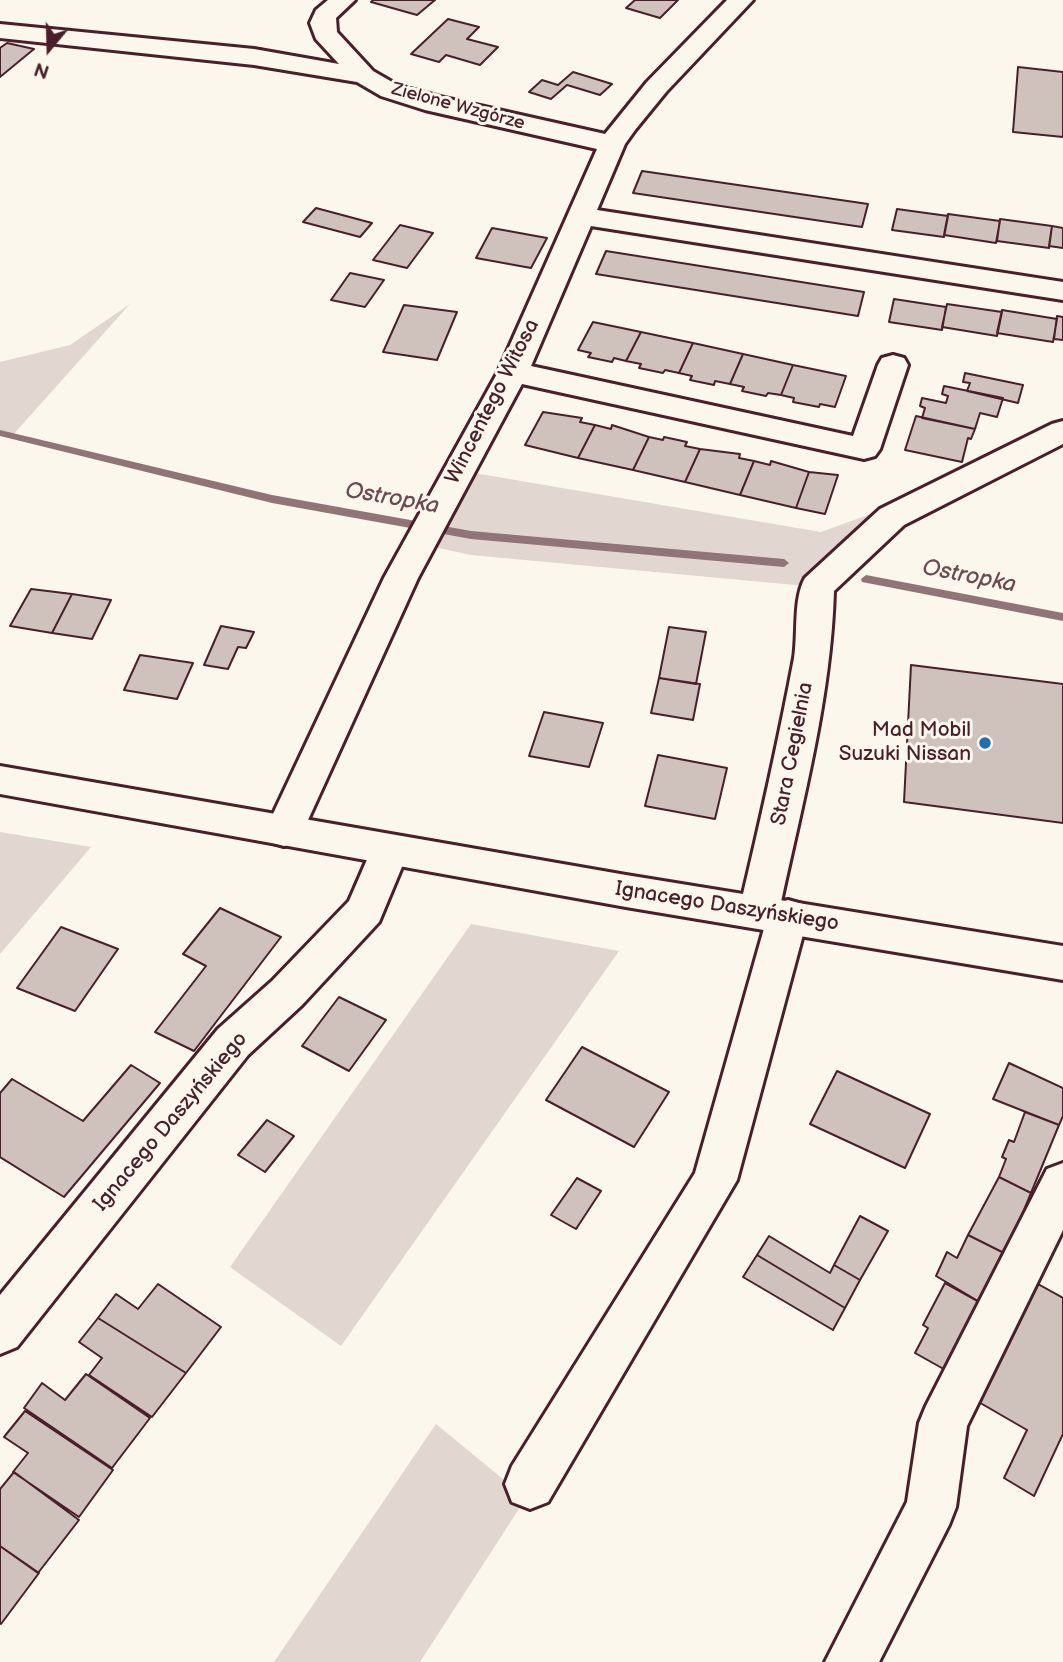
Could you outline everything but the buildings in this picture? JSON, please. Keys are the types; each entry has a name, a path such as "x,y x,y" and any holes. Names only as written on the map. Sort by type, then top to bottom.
{"street":[{"name":"Zielone Wzgórze","path":"343,0 324,15 322,23 325,34 364,76 390,91 434,104 612,144"},
{"name":"Wincentego Witosa","path":"284,831 424,534 513,372 612,144 623,128 741,0"},
{"path":"0,31 254,57 364,76"},
{"path":"581,216 1063,291"},
{"path":"513,372 864,449 893,365"},
{"name":"Stara Cegielnia","path":"530,1484 715,1180 773,913 796,748 828,582 892,517 1063,431"},
{"name":"Ignacego Daszyńskiego","path":"0,780 626,891 773,913 1063,963"},
{"name":"Ignacego Daszyńskiego","path":"0,1331 233,1042 287,993 365,911 390,849"},
{"path":"851,1662 931,1507 943,1423 1063,1183"}],"shaded area":[{"path":"130,304 12,436 0,433 0,362 70,345"},
{"path":"474,473 821,532 967,479 817,587 471,555 416,543"},
{"path":"0,832 91,847 0,954"},
{"path":"471,924 619,951 341,1346 230,1267"},
{"path":"436,1424 526,1498 420,1662 274,1662"}],"waterway":[{"name":"Ostropka","path":"0,433 272,499 471,535 784,563"},
{"name":"Ostropka","path":"866,579 1063,617"}],"place":[{"name":"Mad Mobil Suzuki Nissan","path":"985,743"}]}
